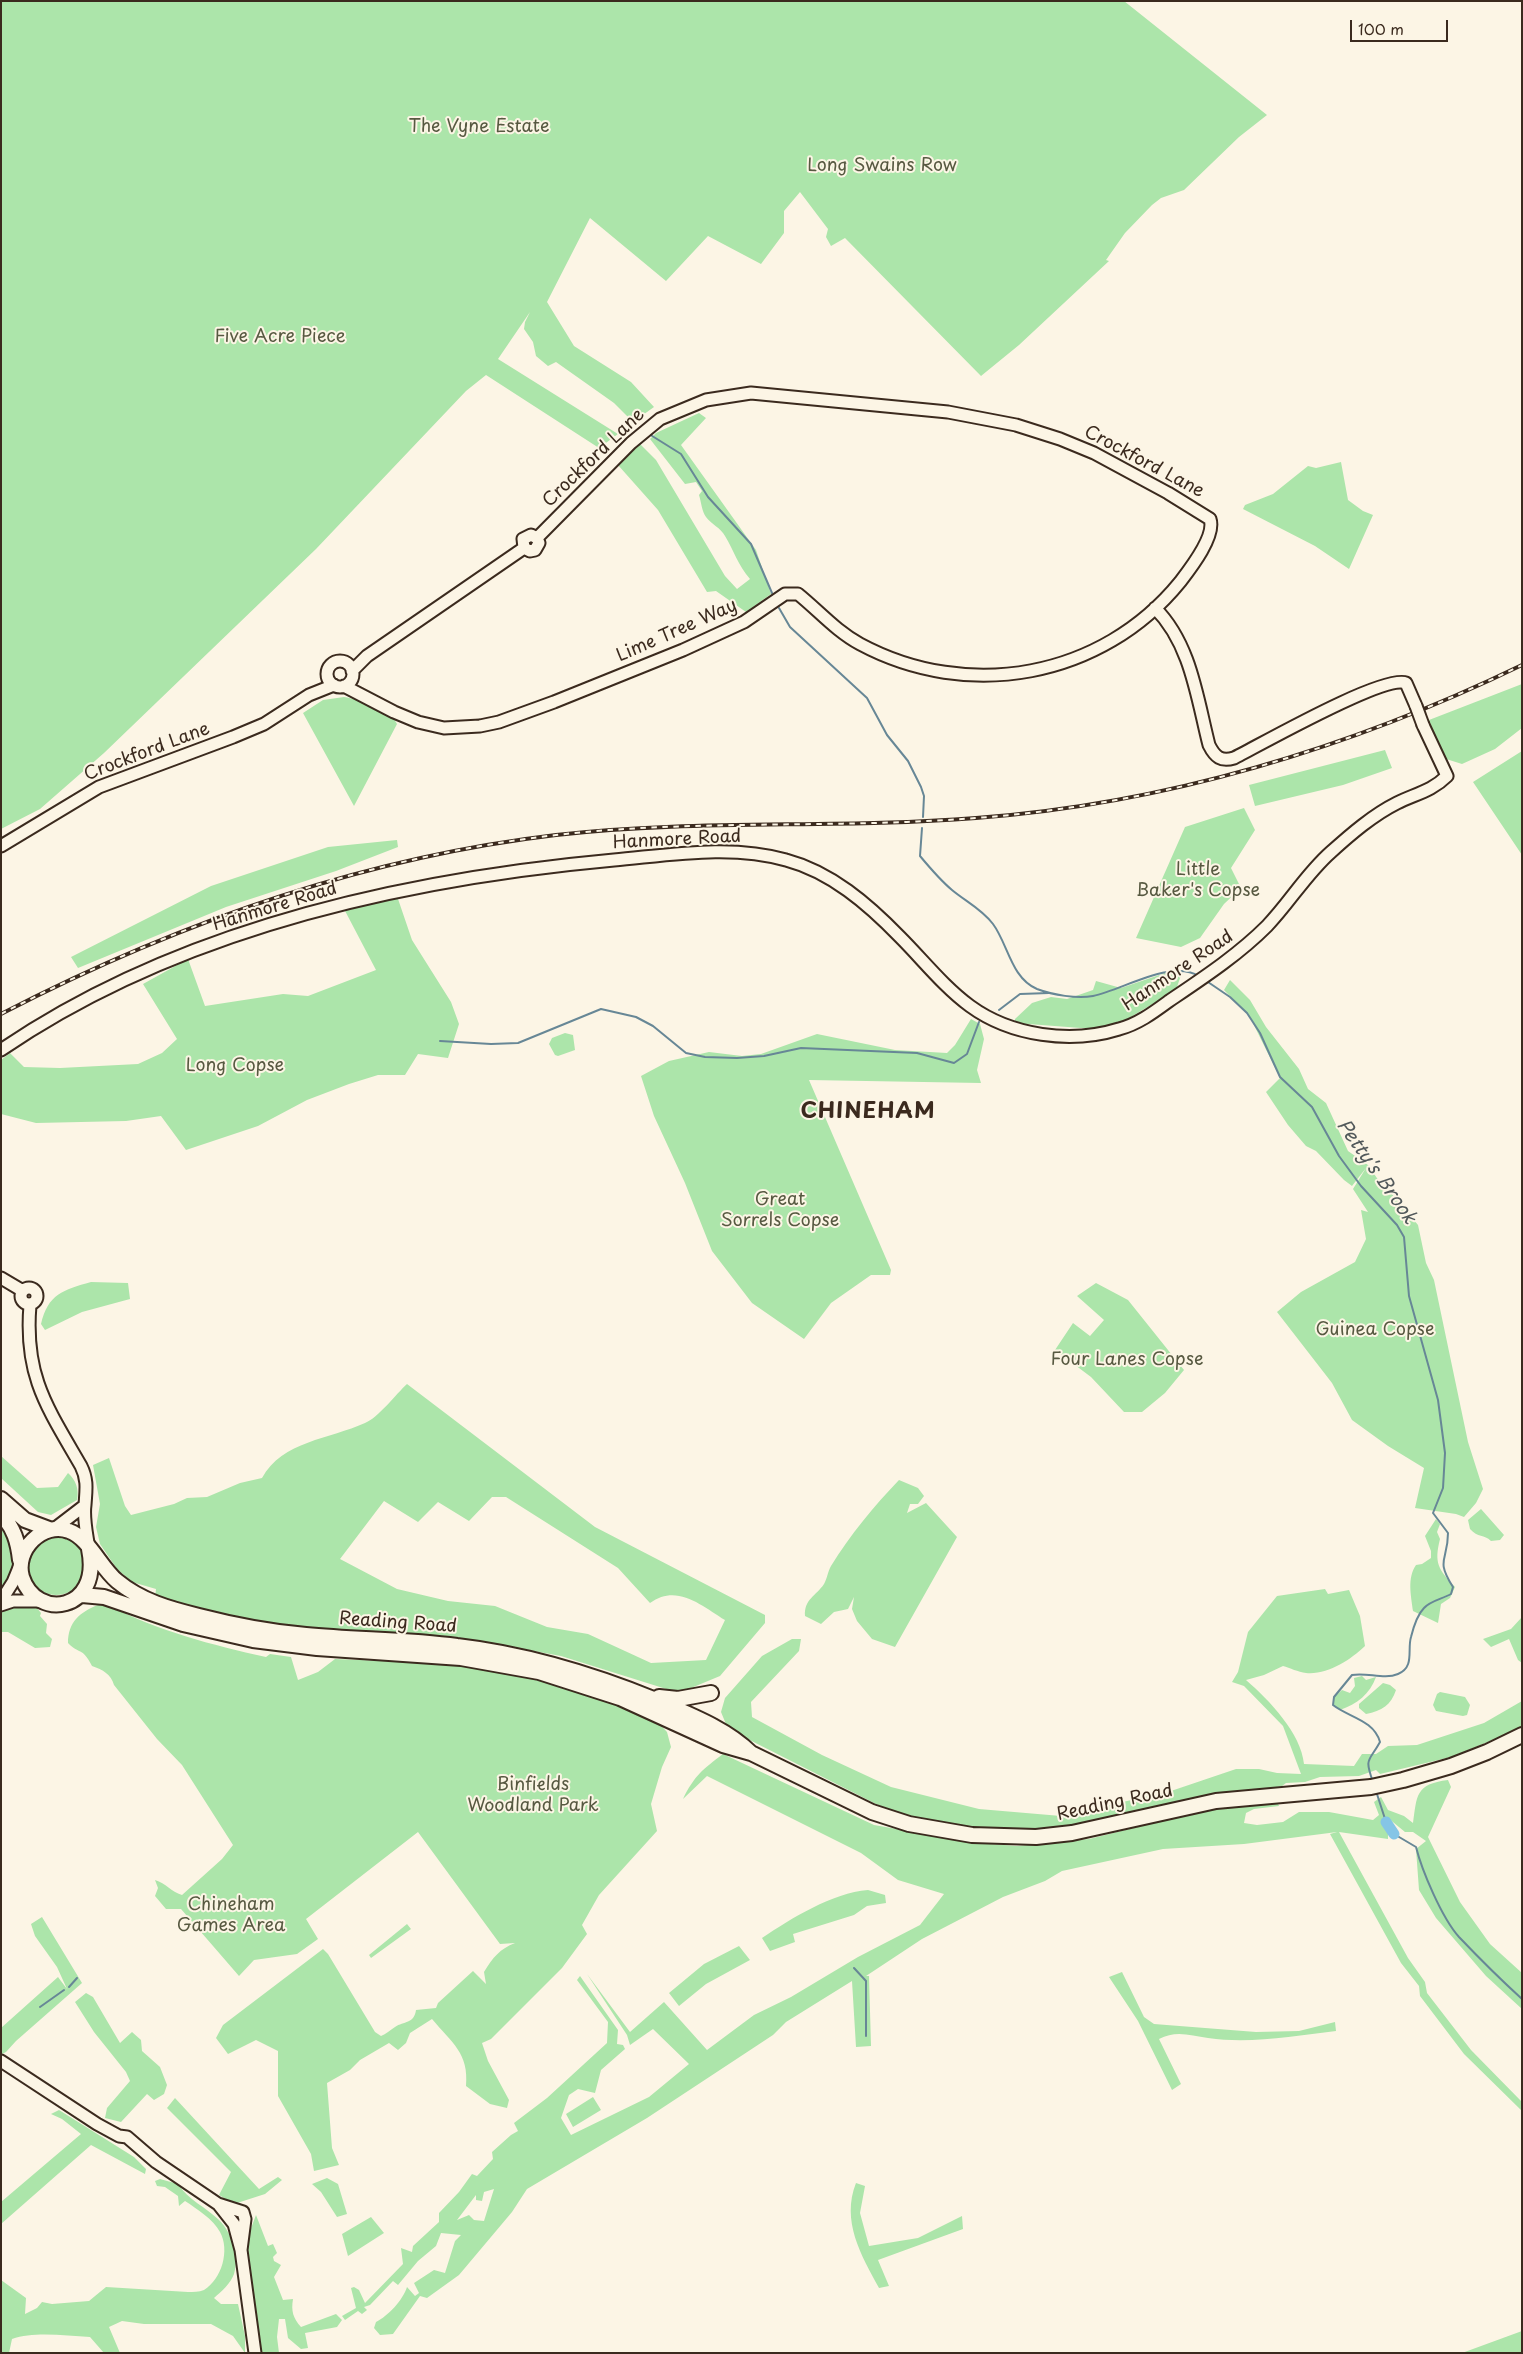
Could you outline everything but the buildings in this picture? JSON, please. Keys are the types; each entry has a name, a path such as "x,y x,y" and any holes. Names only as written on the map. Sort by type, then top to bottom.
{"highway":[{"path":"1,1500 25,1520 52,1529 74,1533 90,1549 91,1576 82,1595 62,1604 52,1604 27,1587 22,1577 19,1545 13,1529 1,1514"},
{"path":"20,1564 30,1543 52,1529"},
{"name":"Reading Road","path":"90,1549 114,1578 139,1596 197,1616 290,1634 438,1644 485,1650 552,1664 634,1691 676,1708 738,1740 751,1753"},
{"name":"Reading Road","path":"82,1595 104,1597 183,1624 262,1642 317,1648 461,1658 519,1668 606,1693 691,1732 728,1747 751,1753 872,1812 909,1824 972,1835 1036,1836 1072,1833 1199,1804 1252,1796 1293,1794 1389,1784 1464,1761 1522,1735"},
{"path":"634,1691 673,1699 711,1693"},
{"path":"634,1691 650,1704 686,1722 691,1732"}],"street":[{"name":"Crockford Lane","path":"1,846 99,787 264,724 342,676 367,656 524,548 530,551 535,550 538,546 537,538 645,430 665,416 706,400 739,394 767,394 956,413 1016,425 1060,439 1127,470 1210,519 1211,528 1198,556 1179,582 1155,608"},
{"name":"Lime Tree Way","path":"342,676 361,693 394,712 432,726 458,728 499,722 554,702 712,638 749,619 785,594 798,594 843,634 875,652 939,672 970,675 1029,672 1067,662 1117,638 1155,608"},
{"name":"Hanmore Road","path":"1,1050 45,1021 164,962 249,932 332,906 480,876 693,852 763,854 804,865 822,874 858,898 899,935 965,1002 981,1014 1004,1025 1062,1036 1109,1032 1134,1023 1190,987 1249,944 1279,913 1305,876 1347,838 1397,803 1428,791 1447,776 1406,683 1393,682 1331,708 1234,758 1221,759 1214,754 1210,745 1184,653 1176,636 1155,608"},
{"path":"1,1278 23,1291 22,1300 30,1305 30,1348 33,1368 40,1392 84,1472 87,1486 84,1506 90,1549"},
{"path":"52,1529 84,1506"},
{"path":"1,1600 13,1582 20,1564"},
{"path":"1,1605 13,1601 45,1601"},
{"path":"1,2062 97,2124 119,2136 127,2137 156,2162 218,2204 236,2219 255,2353"}],"green space":[{"path":"1,1 1124,1 1267,115 1239,137 1184,190 1161,198 1152,205 1125,233 1106,260 1109,261 1019,345 981,376 845,238 831,246 826,237 828,229 800,192 784,211 784,233 761,264 708,236 666,281 590,218 547,302 574,346 631,382 654,407 633,422 614,403 556,362 548,366 536,356 533,342 524,329 530,312 498,359 618,434 599,448 486,375 466,391 316,549 104,753 40,809 1,829"},
{"path":"699,413 706,418 681,445 756,550 771,594 746,612 716,591 707,592 658,510 618,465 640,444 656,460 725,576 737,589 750,579 723,533 705,515 699,495 702,491 696,482 685,484 650,439 656,433"},
{"path":"1341,462 1348,500 1363,511 1373,515 1349,569 1315,546 1243,509 1245,505 1273,494 1308,466 1316,468"},
{"path":"1522,684 1522,728 1495,749 1462,764 1443,758 1429,720"},
{"path":"344,697 381,709 388,713 397,724 354,806 303,713 323,700"},
{"path":"1385,750 1392,768 1343,785 1255,806 1249,785"},
{"path":"1522,751 1522,855 1473,782"},
{"name":"Little Baker's Copse","path":"1244,808 1255,830 1231,868 1241,888 1224,904 1200,938 1181,947 1136,938 1185,827"},
{"path":"397,840 398,847 336,871 226,907 78,968 71,957 211,886 328,847"},
{"name":"Long Copse","path":"397,896 412,940 451,1002 459,1024 448,1058 418,1054 405,1075 378,1075 349,1084 307,1100 258,1126 186,1150 161,1116 126,1121 36,1123 1,1114 1,1060 10,1053 24,1067 60,1068 138,1064 162,1053 177,1039 143,984 188,959 205,1006 283,994 308,996 376,970 343,907"},
{"path":"1174,970 1181,975 1176,990 1119,1024 1094,1029 1015,1023 1015,1019 1032,1003 1051,997 1067,999 1093,990 1096,981 1121,988"},
{"name":"Guinea Copse","path":"1230,980 1250,1000 1266,1027 1299,1069 1308,1089 1326,1103 1348,1151 1368,1165 1381,1184 1386,1187 1418,1225 1426,1263 1434,1280 1468,1442 1483,1489 1476,1503 1464,1517 1456,1514 1415,1508 1424,1468 1388,1446 1352,1420 1332,1383 1277,1312 1301,1292 1355,1262 1366,1239 1361,1210 1368,1212 1353,1189 1366,1168 1352,1186 1316,1151 1306,1146 1288,1125 1266,1092 1280,1078 1250,1017 1224,990"},
{"name":"Great Sorrels Copse","path":"971,1019 980,1024 984,1039 977,1070 981,1083 809,1080 891,1270 890,1275 871,1275 831,1303 804,1339 752,1303 712,1251 685,1183 654,1116 641,1076 669,1061 709,1052 742,1056 761,1054 817,1034 895,1050 947,1053 955,1045"},
{"path":"565,1033 573,1035 575,1050 558,1056 555,1055 549,1044 552,1038"},
{"path":"91,1282 128,1283 130,1299 82,1312 45,1330 41,1324 48,1306 53,1300 65,1291"},
{"name":"Four Lanes Copse","path":"1096,1283 1128,1300 1184,1370 1165,1393 1142,1412 1124,1412 1091,1377 1055,1350 1073,1323 1090,1336 1104,1320 1077,1296"},
{"path":"407,1384 595,1527 765,1615 765,1623 720,1676 679,1693 561,1656 479,1641 303,1633 229,1620 155,1599 156,1589 132,1582 117,1569 100,1544 96,1527 100,1504 93,1465 109,1458 125,1506 131,1515 174,1504 187,1498 207,1497 240,1483 262,1478 282,1456 294,1449 365,1423 381,1411","holes":["492,1497 506,1497 618,1568 650,1603 660,1597 680,1596 698,1603 725,1620 706,1660 651,1663 588,1634 547,1627 495,1606 448,1601 397,1589 340,1559 384,1501 418,1522 438,1502 469,1521"]},
{"path":"1,1456 37,1488 58,1487 68,1473 76,1485 78,1492 77,1500 51,1515 38,1512 1,1478"},
{"path":"899,1480 918,1488 924,1496 918,1504 910,1504 907,1513 926,1503 957,1537 895,1647 872,1639 857,1621 852,1609 854,1597 848,1609 834,1612 821,1624 805,1616 805,1610 808,1602 824,1584 831,1566 846,1543"},
{"path":"1481,1509 1504,1535 1500,1540 1491,1541 1470,1529 1468,1520"},
{"path":"1436,1519 1440,1524 1437,1532 1440,1539 1437,1554 1439,1565 1455,1587 1450,1598 1441,1604 1438,1623 1413,1611 1410,1587 1411,1575 1416,1565 1422,1564 1431,1558 1431,1551 1425,1536"},
{"path":"1,1527 10,1542 13,1559 10,1576 1,1591"},
{"path":"56,1535 73,1540 81,1548 86,1565 81,1582 73,1590 56,1595 39,1590 31,1582 26,1565 31,1548 39,1540"},
{"path":"1325,1589 1328,1594 1349,1590 1360,1616 1365,1646 1346,1661 1322,1672 1306,1673 1283,1666 1264,1675 1246,1680 1274,1707 1290,1729 1302,1752 1304,1764 1354,1766 1362,1754 1376,1754 1388,1746 1417,1745 1484,1723 1522,1701 1522,1728 1451,1757 1380,1774 1376,1770 1359,1776 1320,1777 1305,1782 1286,1783 1282,1786 1042,1832 981,1832 916,1820 876,1804 728,1729 721,1712 725,1698 762,1656 792,1639 801,1639 799,1651 751,1702 752,1717 822,1755 891,1787 979,1809 1061,1816 1171,1791 1236,1769 1259,1769 1277,1773 1301,1774 1283,1726 1244,1686 1232,1682 1238,1672 1248,1632 1277,1596"},
{"name":"Binfields Woodland Park","path":"98,1605 108,1605 166,1630 205,1642 266,1657 270,1654 291,1657 298,1680 318,1672 335,1659 458,1664 573,1687 656,1720 667,1732 671,1747 662,1767 651,1804 657,1831 599,1895 582,1925 587,1934 562,1968 491,2039 482,2043 488,2061 509,2100 507,2108 490,2104 466,2086 465,2065 458,2049 432,2019 410,2033 406,2043 398,2050 389,2043 360,2060 350,2070 327,2083 332,2148 339,2165 314,2171 311,2154 278,2096 278,2051 256,2040 228,2054 216,2038 223,2025 323,1949 328,1954 375,2032 381,2036 398,2025 411,2020 416,2010 436,2008 438,2003 473,1971 486,1984 484,1972 491,1962 497,1954 515,1943 500,1944 418,1832 306,1919 318,1939 297,1954 254,1960 239,1976 181,1909 166,1909 155,1896 158,1888 155,1880 182,1895 222,1859 233,1845 182,1765 157,1739 114,1685 109,1675 92,1666 83,1653 68,1643 70,1629 76,1619"},
{"path":"26,1606 37,1608 41,1613 40,1616 47,1624 46,1633 52,1639 50,1647 35,1648 8,1632 1,1632 1,1611 10,1607"},
{"path":"1522,1617 1522,1663 1518,1660 1509,1639 1491,1647 1483,1639 1511,1629"},
{"path":"1362,1676 1366,1680 1376,1677 1362,1698 1340,1710 1333,1704 1334,1697 1342,1690 1350,1693 1355,1686 1354,1678"},
{"path":"1383,1683 1390,1685 1396,1690 1394,1695 1385,1706 1377,1711 1366,1714 1359,1708 1359,1704"},
{"path":"1440,1692 1465,1697 1470,1705 1467,1715 1463,1716 1436,1711 1433,1705 1437,1694"},
{"path":"723,1754 874,1825 977,1843 1017,1846 1089,1839 1222,1806 1277,1801 1279,1806 1254,1809 1246,1813 1244,1823 1257,1825 1283,1822 1299,1812 1329,1812 1373,1820 1379,1815 1374,1802 1381,1797 1388,1810 1404,1816 1413,1823 1417,1799 1423,1788 1448,1780 1451,1787 1428,1837 1460,1902 1490,1944 1522,1973 1522,2009 1486,1976 1436,1918 1419,1890 1416,1849 1426,1841 1413,1832 1405,1832 1388,1818 1388,1839 1339,1832 1408,1958 1425,1982 1427,1993 1471,2050 1522,2102 1522,2111 1464,2054 1420,1996 1419,1986 1401,1963 1330,1834 1337,1832 1244,1844 1163,1849 1062,1871 1045,1881 1003,1897 922,1939 866,1976 869,1976 871,2046 856,2047 852,1981 786,2022 773,2035 647,2118 527,2189 512,2212 459,2275 427,2298 420,2296 393,2334 380,2335 374,2328 376,2322 394,2307 407,2287 415,2296 419,2293 414,2283 434,2270 445,2273 455,2241 461,2235 441,2233 436,2246 418,2261 398,2285 393,2281 370,2305 364,2307 367,2310 362,2314 358,2311 345,2320 342,2316 356,2308 351,2288 354,2287 359,2290 365,2303 403,2264 401,2248 412,2252 413,2246 439,2222 439,2213 459,2192 472,2174 477,2176 493,2159 492,2152 518,2131 514,2123 547,2098 607,2043 608,2022 577,1980 580,1976 618,2030 617,2044 623,2045 625,2049 601,2070 595,2093 578,2089 569,2095 561,2118 571,2135 649,2097 689,2064 653,2029 630,2045 627,2035 587,1974 630,2032 664,2002 707,2050 754,2015 791,1997 858,1957 920,1925 944,1894 898,1880 861,1853 707,1776 683,1799 695,1779","holes":["494,2189 484,2221 474,2220 469,2215 457,2220 476,2195 476,2200 482,2201 484,2192"]},
{"path":"868,1890 885,1895 886,1903 867,1906 854,1915 793,1934 795,1942 770,1951 762,1938 786,1922 827,1901 854,1892"},
{"path":"42,1917 82,1983 2,2054 1,2028 58,1977 67,1989 57,1967 35,1936 31,1924"},
{"path":"407,1924 411,1929 371,1958 369,1955"},
{"path":"739,1946 750,1960 706,1984 679,2006 669,1993 704,1964"},
{"path":"1122,1972 1144,2017 1154,2024 1256,2032 1299,2031 1335,2022 1336,2031 1256,2040 1224,2040 1183,2034 1165,2036 1159,2039 1181,2084 1172,2090 1138,2021 1109,1977"},
{"path":"86,1993 93,1997 120,2043 132,2032 141,2040 142,2051 160,2067 167,2085 164,2094 154,2100 147,2094 121,2122 105,2118 107,2108 130,2081 126,2072 94,2032 75,2002"},
{"path":"593,2097 601,2110 573,2127 566,2114"},
{"path":"175,2098 259,2189 278,2177 282,2180 265,2194 234,2204 219,2195 231,2172 167,2108"},
{"path":"59,2110 134,2157 146,2169 145,2174 91,2145 1,2224 1,2202 81,2134 62,2119 51,2114"},
{"path":"327,2178 338,2184 347,2214 337,2217 321,2192 312,2184"},
{"path":"160,2179 178,2184 187,2195 214,2215 228,2231 234,2245 236,2267 233,2277 214,2298 221,2304 238,2304 245,2336 245,2353 233,2336 211,2324 144,2324 122,2321 109,2327 120,2353 104,2353 90,2337 31,2335 12,2339 9,2353 1,2353 1,2280 26,2298 25,2314 37,2308 42,2302 52,2304 89,2301 106,2287 198,2292 210,2285 220,2272 224,2255 223,2239 220,2232 200,2211 185,2201 179,2206 178,2196 165,2187 157,2186 155,2181"},
{"path":"856,2183 865,2186 860,2213 869,2246 918,2238 962,2216 963,2229 878,2260 889,2286 879,2288 860,2250 852,2224 852,2197"},
{"path":"256,2215 268,2246 273,2244 277,2253 273,2257 274,2261 281,2265 274,2277 283,2300 293,2299 293,2314 298,2324 301,2327 336,2314 342,2320 337,2327 305,2333 308,2348 301,2349 288,2338 285,2319 279,2319 277,2337 279,2353 259,2353 244,2247"},
{"path":"371,2217 384,2233 348,2256 342,2234"},
{"path":"1522,2331 1522,2353 1462,2353"}],"waterway":[{"path":"649,434 681,454 708,497 751,544 772,593"},
{"path":"779,608 790,627 867,698 887,735 908,761 921,787 924,796 923,817"},
{"name":"Petty's Brook","path":"922,828 920,856 948,886 989,919 998,932 1021,977 1037,989 1065,996 1087,997 1105,993 1161,973 1187,972 1199,976"},
{"name":"Petty's Brook","path":"1205,980 1230,997 1247,1013 1260,1033 1280,1077 1312,1107 1339,1156 1361,1186 1397,1225 1404,1237 1409,1296 1438,1400 1445,1453 1443,1488 1433,1513 1448,1533 1444,1565 1453,1587 1451,1594 1429,1604 1420,1614 1411,1637 1409,1663 1403,1671 1393,1676 1352,1675 1334,1697 1333,1705 1366,1724 1377,1735 1380,1742 1368,1764 1373,1782"},
{"path":"999,1010 1020,994 1049,993"},
{"path":"440,1041 491,1044 518,1043 601,1009 636,1017 653,1026 686,1053 705,1057 737,1058 764,1056 801,1048 917,1053 954,1063 967,1054 979,1022"},
{"name":"Petty's Brook","path":"1376,1791 1386,1822"},
{"name":"Petty's Brook","path":"1386,1822 1394,1834"},
{"name":"Petty's Brook","path":"1394,1834 1416,1847 1433,1894 1459,1937 1522,1999"},
{"path":"854,1968 866,1981 866,2036"},
{"path":"69,1987 77,1978"},
{"path":"40,2007 64,1990"}],"railway":[{"path":"1,1014 67,981 134,951 202,924 271,899 411,860 483,846 556,835 608,830 713,825 871,823 976,818 1047,811 1117,800 1187,785 1256,767 1324,746 1391,722 1457,695 1522,665"}],"district":[{"name":"CHINEHAM","path":"868,1112"}],"park label":[{"name":"The Vyne Estate","path":"479,127"},
{"name":"Long Swains Row","path":"882,166"},
{"name":"Five Acre Piece","path":"280,337"},
{"name":"Chineham Games Area","path":"231,1915"}]}
